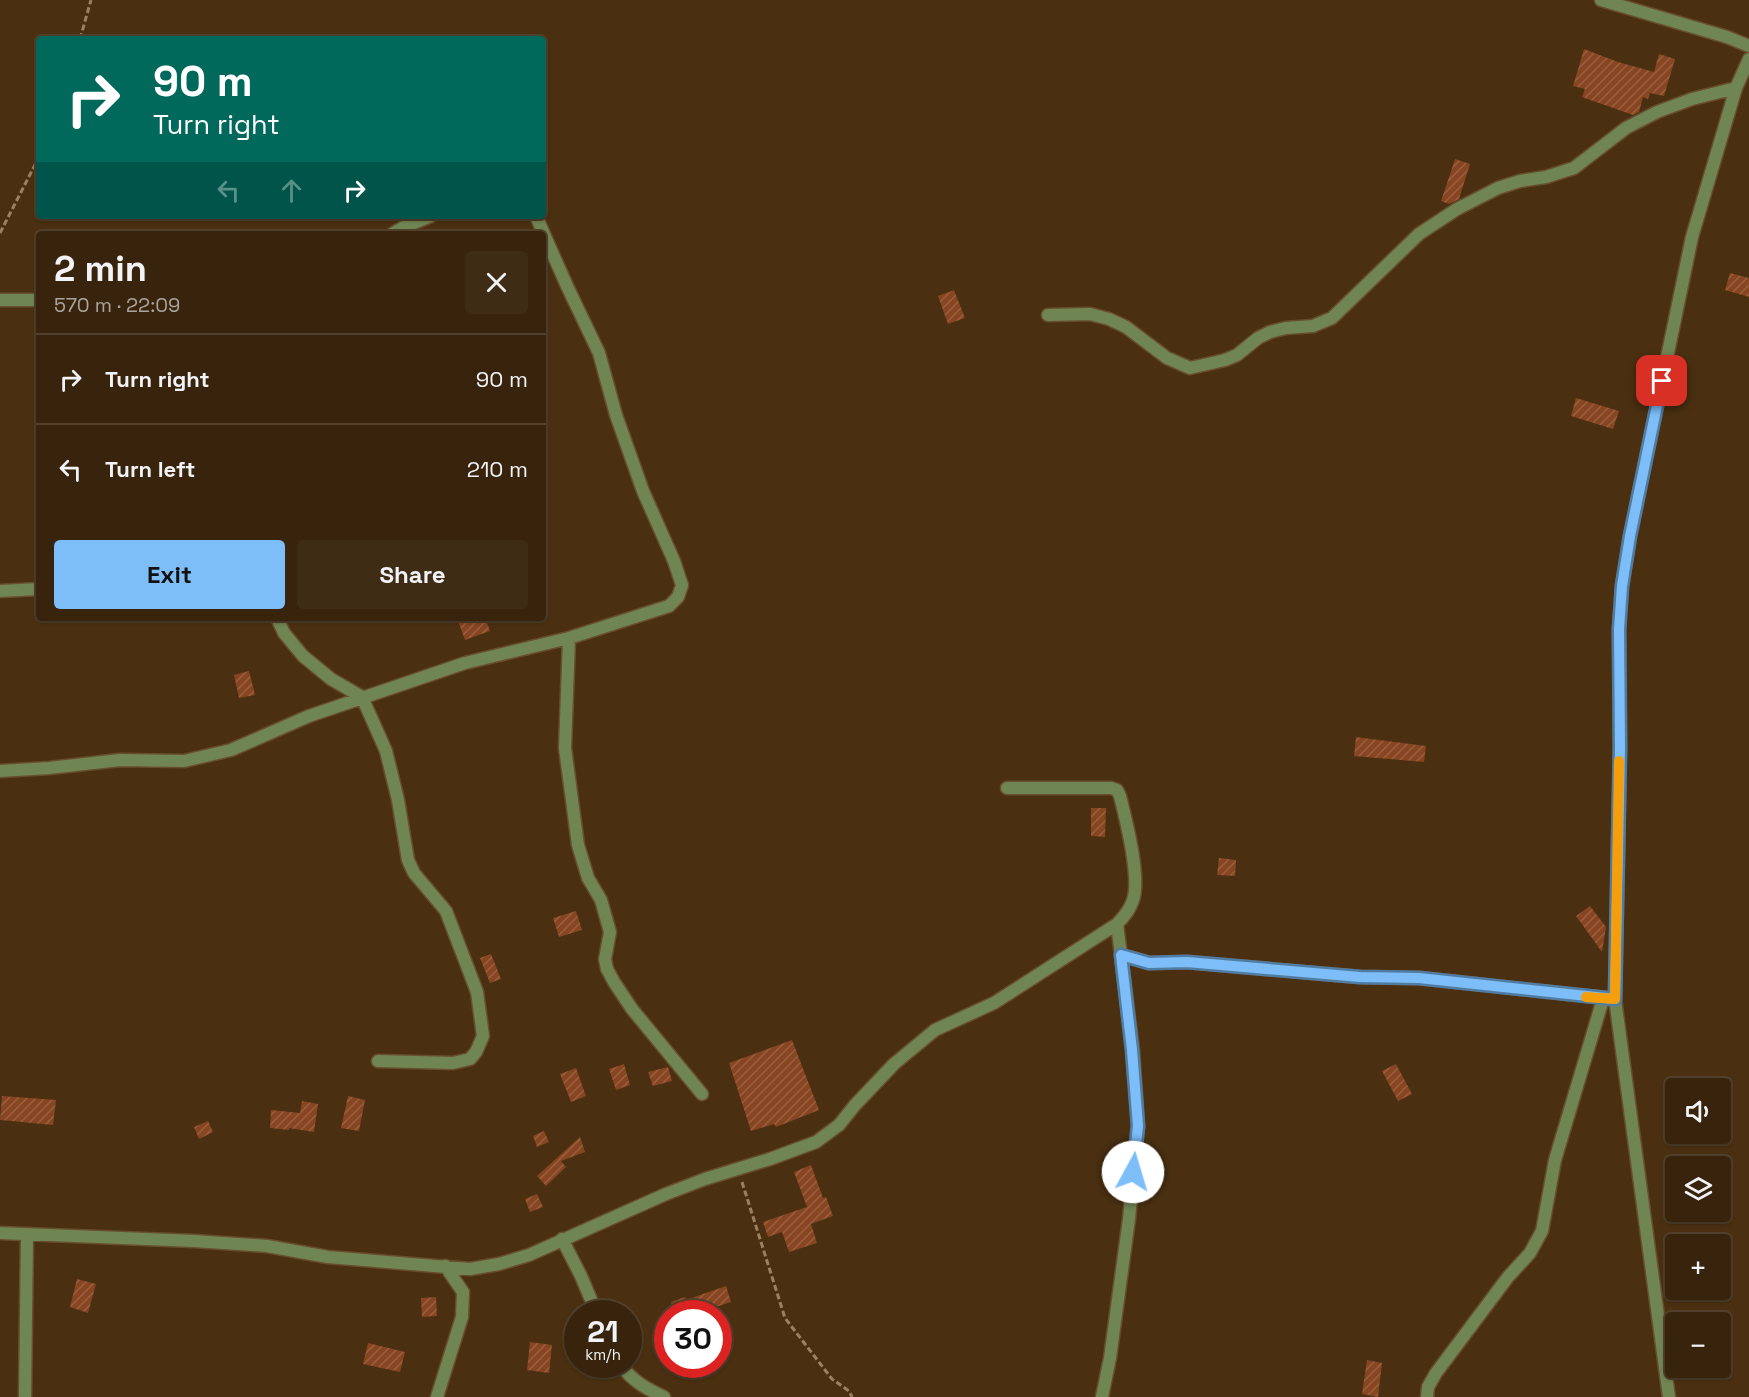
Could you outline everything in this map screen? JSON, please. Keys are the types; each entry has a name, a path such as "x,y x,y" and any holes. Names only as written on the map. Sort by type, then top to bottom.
{"street":[{"path":"1601,0 1728,37 1749,46"},
{"path":"1669,1397 1609,999 1620,748 1619,629 1622,586 1630,536 1692,237 1736,88 1749,59"},
{"path":"1048,315 1090,314 1109,318 1126,327 1167,358 1190,368 1225,360 1237,355 1258,338 1270,332 1312,326 1332,318 1419,234 1457,209 1498,188 1574,168 1626,128 1657,112 1692,99 1736,88"},
{"path":"397,231 424,219"},
{"path":"0,771 120,760 184,761 231,750 309,716 465,663 569,638 669,606 678,597 682,585 675,561 643,491 616,415 599,353 546,239"},
{"path":"0,300 36,300"},
{"path":"0,591 36,589"},
{"path":"278,621 284,633 303,656 331,679 362,697 386,751 407,843 408,860 414,873 446,911 477,992 483,1036 470,1059 453,1063 378,1061"},
{"path":"569,638 565,748 578,845 588,878 601,900 610,932 605,960 607,969 632,1009 702,1094"},
{"path":"0,1233 267,1246 328,1257 470,1269 499,1264 529,1255 666,1194 705,1179 770,1160 816,1142 840,1125 855,1105 894,1064 935,1030 994,1003 1117,924 1127,913 1134,899 1135,878 1131,845 1117,790 1007,788"},
{"path":"1102,1397 1110,1358 1129,1219 1138,1126 1132,1050 1117,924"},
{"path":"1121,955 1149,963 1187,962 1360,977 1419,978 1609,999"},
{"path":"1427,1397 1428,1387 1436,1373 1508,1277 1530,1252 1542,1231 1555,1160 1609,999"},
{"path":"25,1397 27,1234"},
{"path":"562,1239 582,1276 591,1300"},
{"path":"437,1397 462,1317 463,1292 445,1266"},
{"path":"632,1378 645,1388 664,1397"}],"path":[{"path":"81,36 92,0"},
{"path":"0,233 36,163"},
{"path":"738,1170 785,1318 832,1379 849,1391 852,1397"}],"building":[{"path":"1584,49 1654,72 1659,54 1675,59 1664,96 1650,93 1648,99 1643,97 1639,112 1633,115 1582,97 1585,89 1573,86"},
{"path":"1455,159 1470,164 1459,199 1449,204 1441,201"},
{"path":"1730,273 1749,278 1749,297 1725,290"},
{"path":"954,290 965,318 948,324 938,296"},
{"path":"1576,398 1619,411 1613,429 1571,416"},
{"path":"458,621 486,621 490,631 465,640"},
{"path":"249,671 255,695 239,698 234,675"},
{"path":"1356,737 1426,746 1424,762 1354,756"},
{"path":"1091,808 1106,808 1105,837 1091,836"},
{"path":"1219,858 1236,860 1235,876 1217,875"},
{"path":"1590,906 1606,927 1602,952 1576,916"},
{"path":"576,911 582,930 559,937 553,918"},
{"path":"491,954 501,979 490,983 480,958"},
{"path":"792,1040 819,1110 776,1127 774,1124 751,1131 729,1063"},
{"path":"624,1064 630,1085 616,1090 609,1069"},
{"path":"1396,1064 1412,1094 1398,1101 1382,1071"},
{"path":"668,1067 672,1081 653,1086 648,1072"},
{"path":"576,1068 586,1096 571,1102 560,1074"},
{"path":"2,1096 56,1100 53,1125 0,1120"},
{"path":"348,1096 365,1100 359,1131 341,1128"},
{"path":"302,1101 318,1104 314,1132 270,1128 271,1110 300,1113"},
{"path":"208,1121 213,1132 199,1139 194,1127"},
{"path":"544,1131 549,1142 537,1147 533,1136"},
{"path":"580,1137 585,1152 561,1161 566,1167 546,1186 537,1176"},
{"path":"811,1165 823,1198 826,1197 833,1216 811,1224 817,1243 789,1252 782,1232 768,1237 763,1222 807,1207 794,1172"},
{"path":"537,1194 543,1207 530,1212 525,1199"},
{"path":"77,1279 96,1284 88,1313 70,1307"},
{"path":"726,1286 730,1300 686,1300"},
{"path":"436,1297 437,1316 422,1317 421,1298"},
{"path":"530,1342 552,1345 549,1373 527,1370"},
{"path":"368,1343 405,1352 400,1372 363,1364"},
{"path":"1367,1360 1382,1363 1378,1397 1362,1394"}],"slow traffic":[{"path":"1586,997 1615,999 1619,761"}],"route":[{"path":"1133,1172 1138,1126 1121,955 1149,963 1227,964 1360,977 1419,978 1615,999 1620,748 1619,629 1622,586 1662,381"}]}
